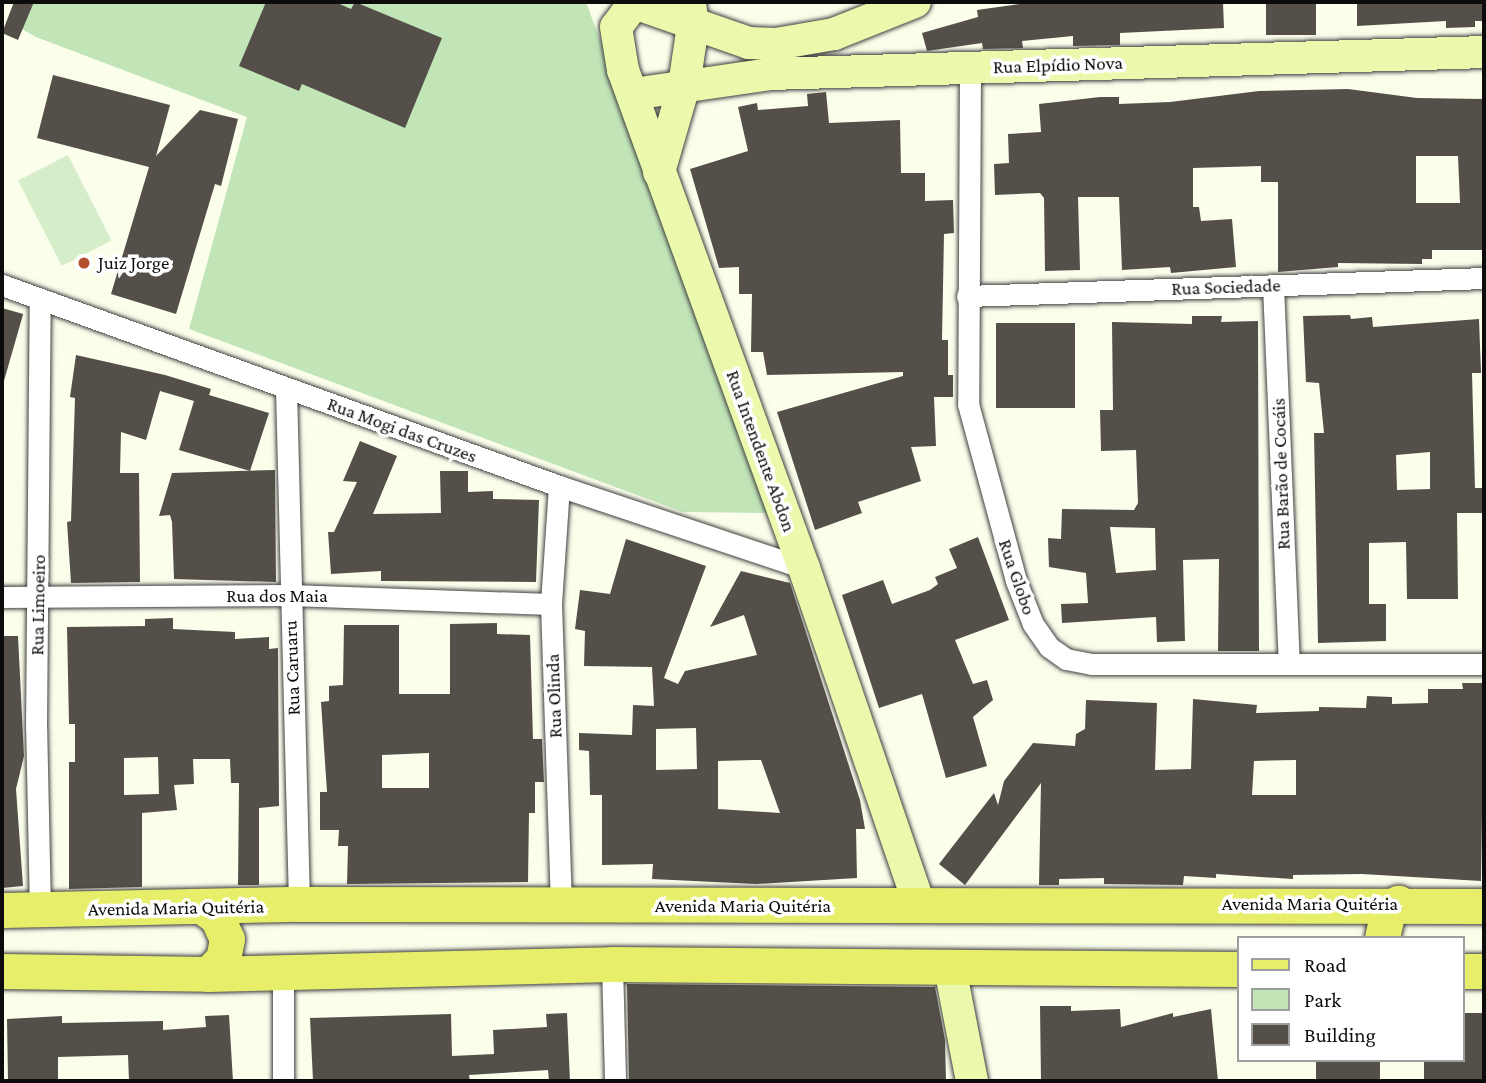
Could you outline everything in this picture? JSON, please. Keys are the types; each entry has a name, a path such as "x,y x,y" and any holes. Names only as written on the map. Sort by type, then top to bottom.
{"main road":[{"name":"Avenida Maria Quitéria","path":"2,910 299,904 920,906 1398,903 1484,906"},
{"path":"1382,936 1387,914 1398,903"},
{"path":"204,908 217,917 228,939 223,958 208,974"},
{"path":"2,971 208,974 612,964 1238,969"},
{"path":"1465,971 1484,971"}],"street":[{"path":"634,2 691,13 749,43 775,44 834,34 915,2"},
{"name":"Rua Intendente Abdon","path":"634,2 620,19 615,39 659,173 804,568 920,906"},
{"path":"659,173 684,86 691,13"},
{"name":"Rua Elpídio Nova","path":"633,94 770,74 1484,52"},
{"name":"Rua Globo","path":"970,68 967,296 973,434 1016,581 1033,624 1049,647 1066,659 1091,664 1484,664"},
{"name":"Rua Sociedade","path":"967,296 1484,278"},
{"name":"Rua Mogi das Cruzes","path":"2,285 559,486 804,568"},
{"name":"Rua Barão de Cocáis","path":"1273,285 1289,663"},
{"name":"Rua Limoeiro","path":"40,299 40,911"},
{"name":"Rua Caruaru","path":"286,389 299,904"},
{"name":"Rua Olinda","path":"559,486 551,604 561,905"},
{"name":"Rua dos Maia","path":"2,597 290,595 551,604"},
{"path":"612,964 615,1081"},
{"path":"950,968 972,1081"},
{"path":"283,972 283,1081"}],"green space":[{"path":"17,2 586,2 774,513 683,512 189,329 247,117 36,37 10,22"},
{"path":"68,155 112,241 62,266 18,180"}],"building":[{"path":"14,2 34,2 18,40 2,33"},
{"path":"266,2 335,2 351,9 355,2 442,38 405,128 302,84 299,91 239,66"},
{"path":"1033,2 1223,2 1224,28 1120,33 1120,45 1073,46 1073,36 1022,41 1023,48 983,49 982,43 927,51 922,33 978,17 977,10"},
{"path":"1266,2 1316,2 1316,35 1266,35"},
{"path":"1357,2 1484,2 1484,21 1475,21 1475,27 1446,28 1446,21 1357,26"},
{"path":"53,75 170,105 156,156 200,110 238,119 221,186 215,184 176,314 111,294 149,167 37,138"},
{"path":"1348,89 1417,98 1484,99 1484,250 1432,250 1432,259 1422,259 1422,264 1338,263 1338,267 1278,272 1278,182 1261,182 1261,166 1193,168 1193,207 1199,207 1201,221 1232,219 1236,267 1171,273 1170,267 1122,270 1119,197 1078,197 1080,270 1045,271 1044,198 1040,193 995,195 994,164 1009,163 1008,134 1041,132 1039,104 1100,97 1119,97 1119,104 1170,102 1259,91","holes":["1416,156 1458,156 1460,203 1416,203"]},
{"path":"826,92 829,123 900,120 901,173 925,173 925,201 953,200 954,233 944,234 942,340 948,340 948,375 953,375 953,397 934,397 936,446 911,447 921,481 858,502 862,513 815,530 777,412 903,376 903,372 767,375 763,352 751,352 752,294 739,294 739,267 719,268 690,169 748,151 738,107 757,103 758,110 808,106 807,94"},
{"path":"2,308 23,314 2,388"},
{"path":"1350,315 1351,319 1372,317 1373,327 1479,319 1481,373 1472,373 1475,488 1484,488 1484,513 1457,513 1458,599 1407,599 1406,542 1369,543 1369,604 1386,604 1386,641 1318,643 1314,433 1324,433 1319,383 1306,382 1303,316","holes":["1430,452 1430,489 1397,490 1396,455"]},
{"path":"1192,316 1222,316 1221,322 1258,321 1259,651 1218,651 1219,559 1183,560 1185,641 1157,642 1156,617 1062,623 1061,604 1088,603 1086,573 1049,567 1048,538 1061,539 1062,509 1134,510 1138,503 1136,450 1101,451 1100,410 1113,410 1112,322 1192,324","holes":["1110,527 1155,528 1156,570 1116,573"]},
{"path":"996,323 1075,323 1075,408 996,408"},
{"path":"76,355 165,375 211,389 209,395 269,413 250,471 179,450 194,401 160,391 146,440 121,432 120,473 139,473 140,582 71,583 67,522 71,521 75,398 70,397"},
{"path":"360,441 397,456 373,514 441,513 440,471 468,471 468,492 493,491 493,499 539,500 536,582 381,581 381,571 331,574 328,532 334,532 357,482 343,481"},
{"path":"275,470 276,582 174,579 172,522 170,515 159,516 172,473"},
{"path":"978,537 1009,620 955,640 973,684 987,680 993,700 973,717 987,766 946,778 922,694 879,708 842,595 883,580 892,604 930,590 938,584 935,577 957,568 949,549"},
{"path":"626,539 706,566 664,678 678,684 685,671 757,655 744,615 710,627 741,571 790,583 860,800 865,829 856,829 857,878 756,884 652,879 653,864 602,865 602,795 590,795 589,751 579,750 579,733 632,735 633,705 654,706 652,667 584,666 585,631 575,629 580,590 610,594","holes":["696,728 697,769 656,770 656,729","761,760 780,813 718,809 718,761"]},
{"path":"173,618 173,629 235,632 235,639 269,637 269,649 278,648 279,806 259,808 259,885 238,885 239,783 231,783 230,759 193,759 194,784 174,785 177,810 142,813 142,887 69,889 69,762 75,762 75,724 69,724 67,627 145,626 145,619","holes":["158,757 159,794 124,795 124,758"]},
{"path":"497,623 497,634 530,635 533,739 542,739 544,782 535,782 535,813 529,813 528,882 347,884 348,846 338,846 339,830 320,830 320,792 327,792 321,702 329,701 329,686 343,685 344,625 399,625 399,694 450,694 450,624","holes":["429,753 429,788 382,788 382,755"]},
{"path":"2,636 18,636 24,756 16,789 23,886 2,888"},
{"path":"1462,683 1484,683 1481,881 1362,874 1293,875 1293,879 1216,874 1216,878 1184,876 1183,885 1104,884 1104,878 1059,879 1059,885 1039,885 1041,783 965,885 939,864 994,793 998,805 1004,781 1033,743 1075,746 1076,734 1085,729 1086,700 1157,703 1155,770 1191,769 1193,699 1257,705 1256,713 1319,711 1319,707 1366,708 1367,696 1392,697 1392,704 1428,703 1428,689 1463,689","holes":["1296,760 1296,795 1252,795 1254,761"]},
{"path":"627,984 935,987 945,1040 946,1081 629,1081"},
{"path":"1040,1006 1071,1006 1071,1011 1120,1009 1121,1027 1173,1013 1173,1017 1211,1009 1218,1081 1041,1081"},
{"path":"567,1013 570,1081 549,1081 548,1070 469,1075 470,1081 313,1081 310,1018 451,1014 452,1056 494,1054 493,1030 547,1027 546,1014"},
{"path":"1465,1013 1483,1013 1482,1081 1424,1081 1424,1062 1465,1062"},
{"path":"229,1015 233,1081 129,1081 128,1055 58,1057 58,1081 8,1081 7,1019 62,1016 62,1023 163,1021 163,1030 206,1027 205,1016"},
{"path":"1316,1062 1380,1062 1380,1081 1316,1081"}],"place":[{"name":"Juiz Jorge","path":"84,263"}]}
